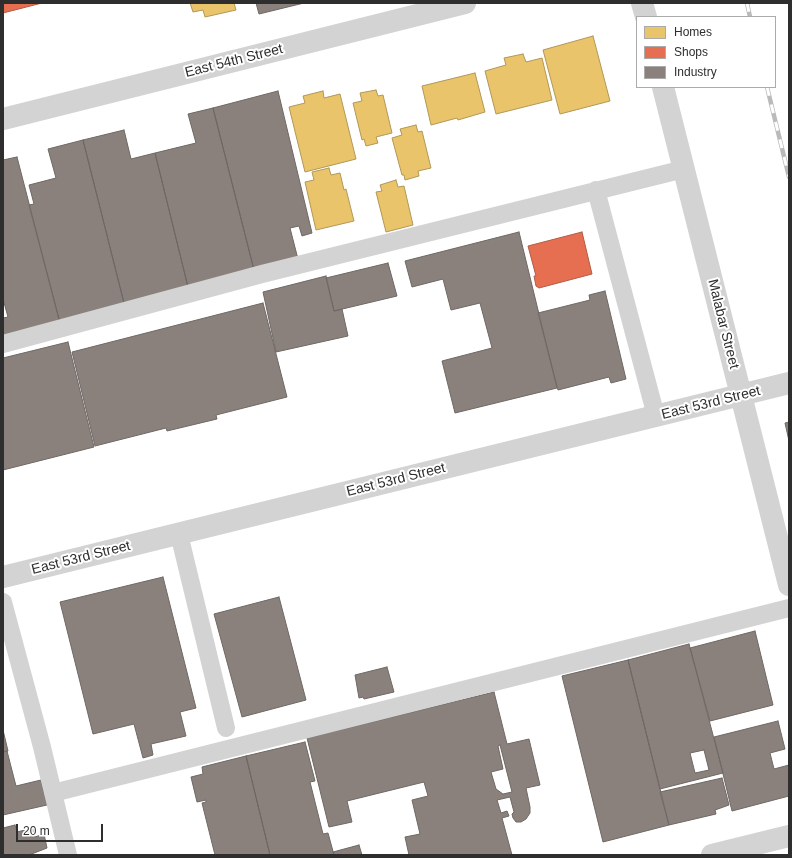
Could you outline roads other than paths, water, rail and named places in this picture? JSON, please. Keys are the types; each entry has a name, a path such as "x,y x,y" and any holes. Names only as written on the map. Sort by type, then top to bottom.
{"street":[{"name":"East 54th Street","path":"3,120 465,3"},
{"path":"642,3 646,16"},
{"name":"Malabar Street","path":"663,88 789,585"},
{"name":"East 53rd Street","path":"3,577 789,383"},
{"path":"712,855 789,836"}],"lane":[{"path":"3,344 262,274 684,169"},
{"path":"596,190 656,416"},
{"path":"179,534 226,728"},
{"path":"3,602 68,855"},
{"path":"53,793 789,608"}],"railway":[{"path":"747,3 750,16"},
{"path":"767,88 789,177"}]}
